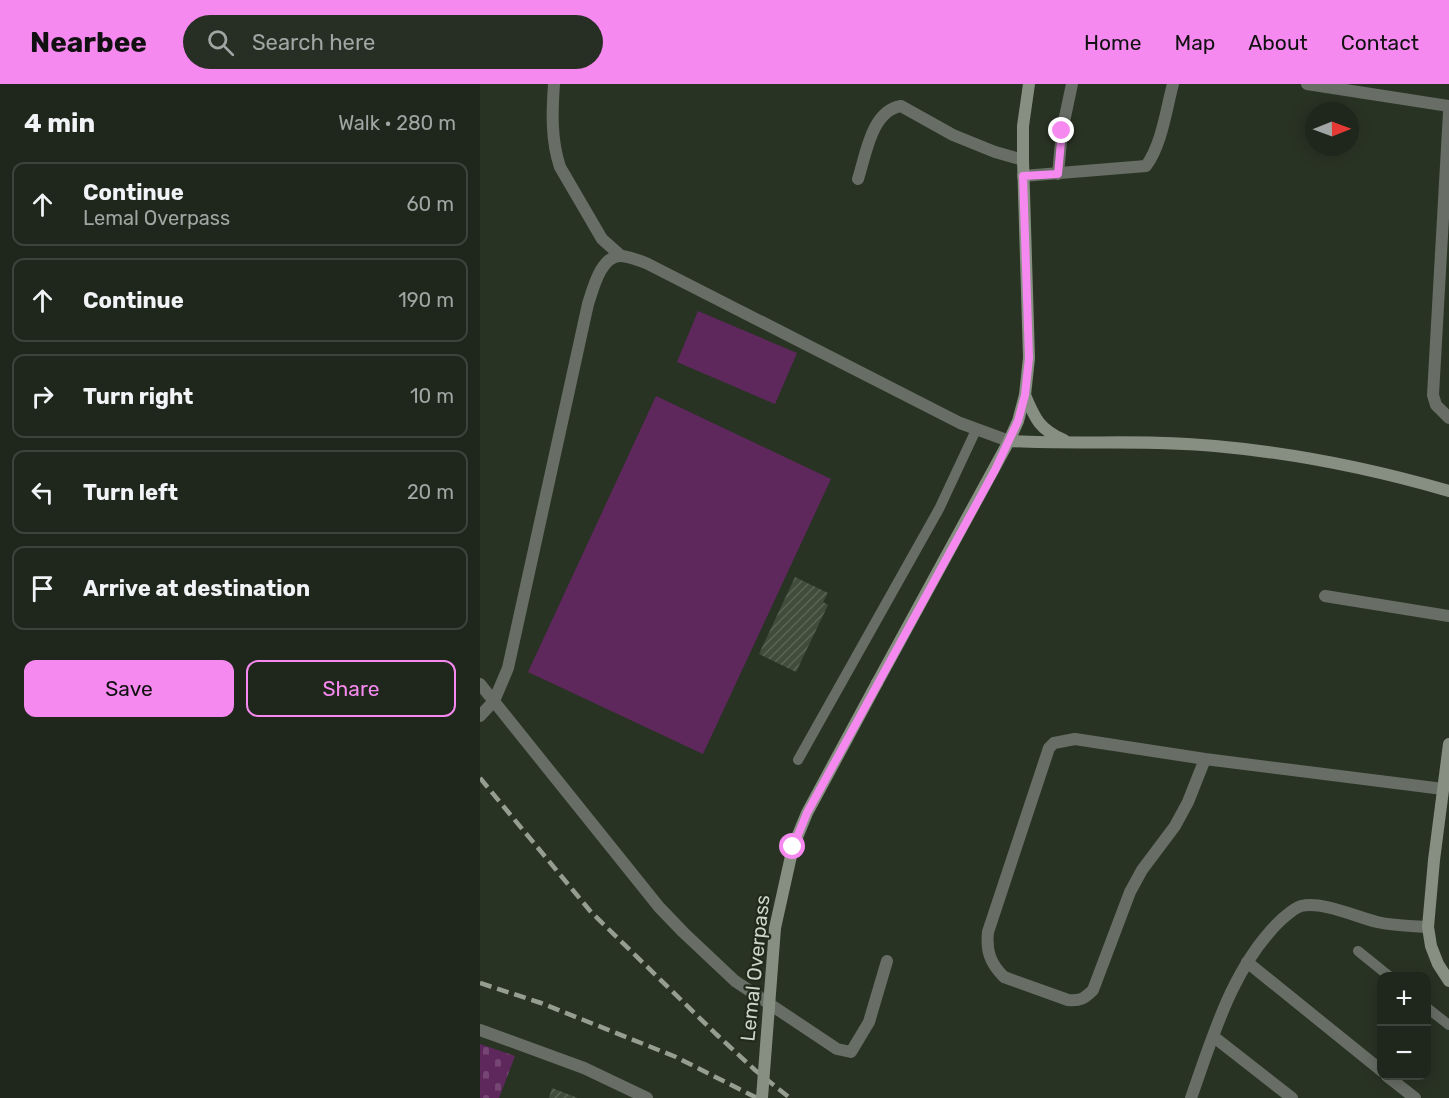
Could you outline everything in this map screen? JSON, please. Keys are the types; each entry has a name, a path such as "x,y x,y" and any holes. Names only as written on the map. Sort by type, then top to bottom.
{"main road":[{"name":"Lemal Overpass","path":"762,1098 775,928 793,847 807,813 1009,441 1018,421 1025,395 1029,358 1023,126 1029,84"},
{"path":"1025,395 1040,425 1050,434 1070,442"},
{"path":"1009,441 1137,442 1215,446 1338,463 1449,491"},
{"path":"1449,744 1431,881 1428,927 1431,946 1438,964 1449,981"}],"street":[{"path":"555,84 552,112 555,154 560,167 602,239 620,255 661,270 885,386 976,430 1009,441"},
{"path":"1058,174 1062,131 1072,84"},
{"path":"1023,176 1146,166 1157,143 1173,84"},
{"path":"1307,84 1449,106"},
{"path":"858,179 879,119 892,107 901,106 953,135 994,152 1023,160"},
{"path":"1449,112 1432,395 1436,405 1449,418"},
{"path":"480,716 494,701 508,668 515,643 588,304 604,265 620,255"},
{"path":"1325,597 1449,616"},
{"path":"480,684 659,907 706,956 735,981 837,1049 851,1052 868,1022 887,961"},
{"path":"1205,759 1188,802 1175,826 1142,870 1130,892 1093,990 1085,998 1068,1000 1004,977 988,956 988,932 1049,748 1054,742 1075,739 1205,759 1443,789"},
{"path":"1191,1098 1231,992 1247,962 1266,934 1288,913 1301,906 1319,906 1377,922 1428,927"},
{"path":"1247,962 1377,1067"},
{"path":"480,1030 584,1068 647,1098"},
{"path":"1214,1037 1292,1098"},
{"path":"1392,1080 1415,1098"}],"lane":[{"path":"798,760 939,509 976,430"},
{"path":"1358,951 1384,972"},
{"path":"1431,1011 1449,1025"}],"green space":[{"path":"698,311 797,353 775,404 677,362"},
{"path":"656,396 831,479 703,754 528,672"},
{"path":"480,1044 515,1056 499,1098 480,1098"}],"building":[{"path":"795,577 828,593 823,602 828,605 796,672 759,654"},
{"path":"552,1088 578,1098 549,1098"}],"railway":[{"path":"480,778 591,912 716,1034 790,1098"},
{"path":"480,983 541,1003 676,1057 757,1098"}],"route":[{"path":"793,847 807,813 995,470 1018,421 1025,395 1029,358 1023,176 1058,174 1062,131"}]}
